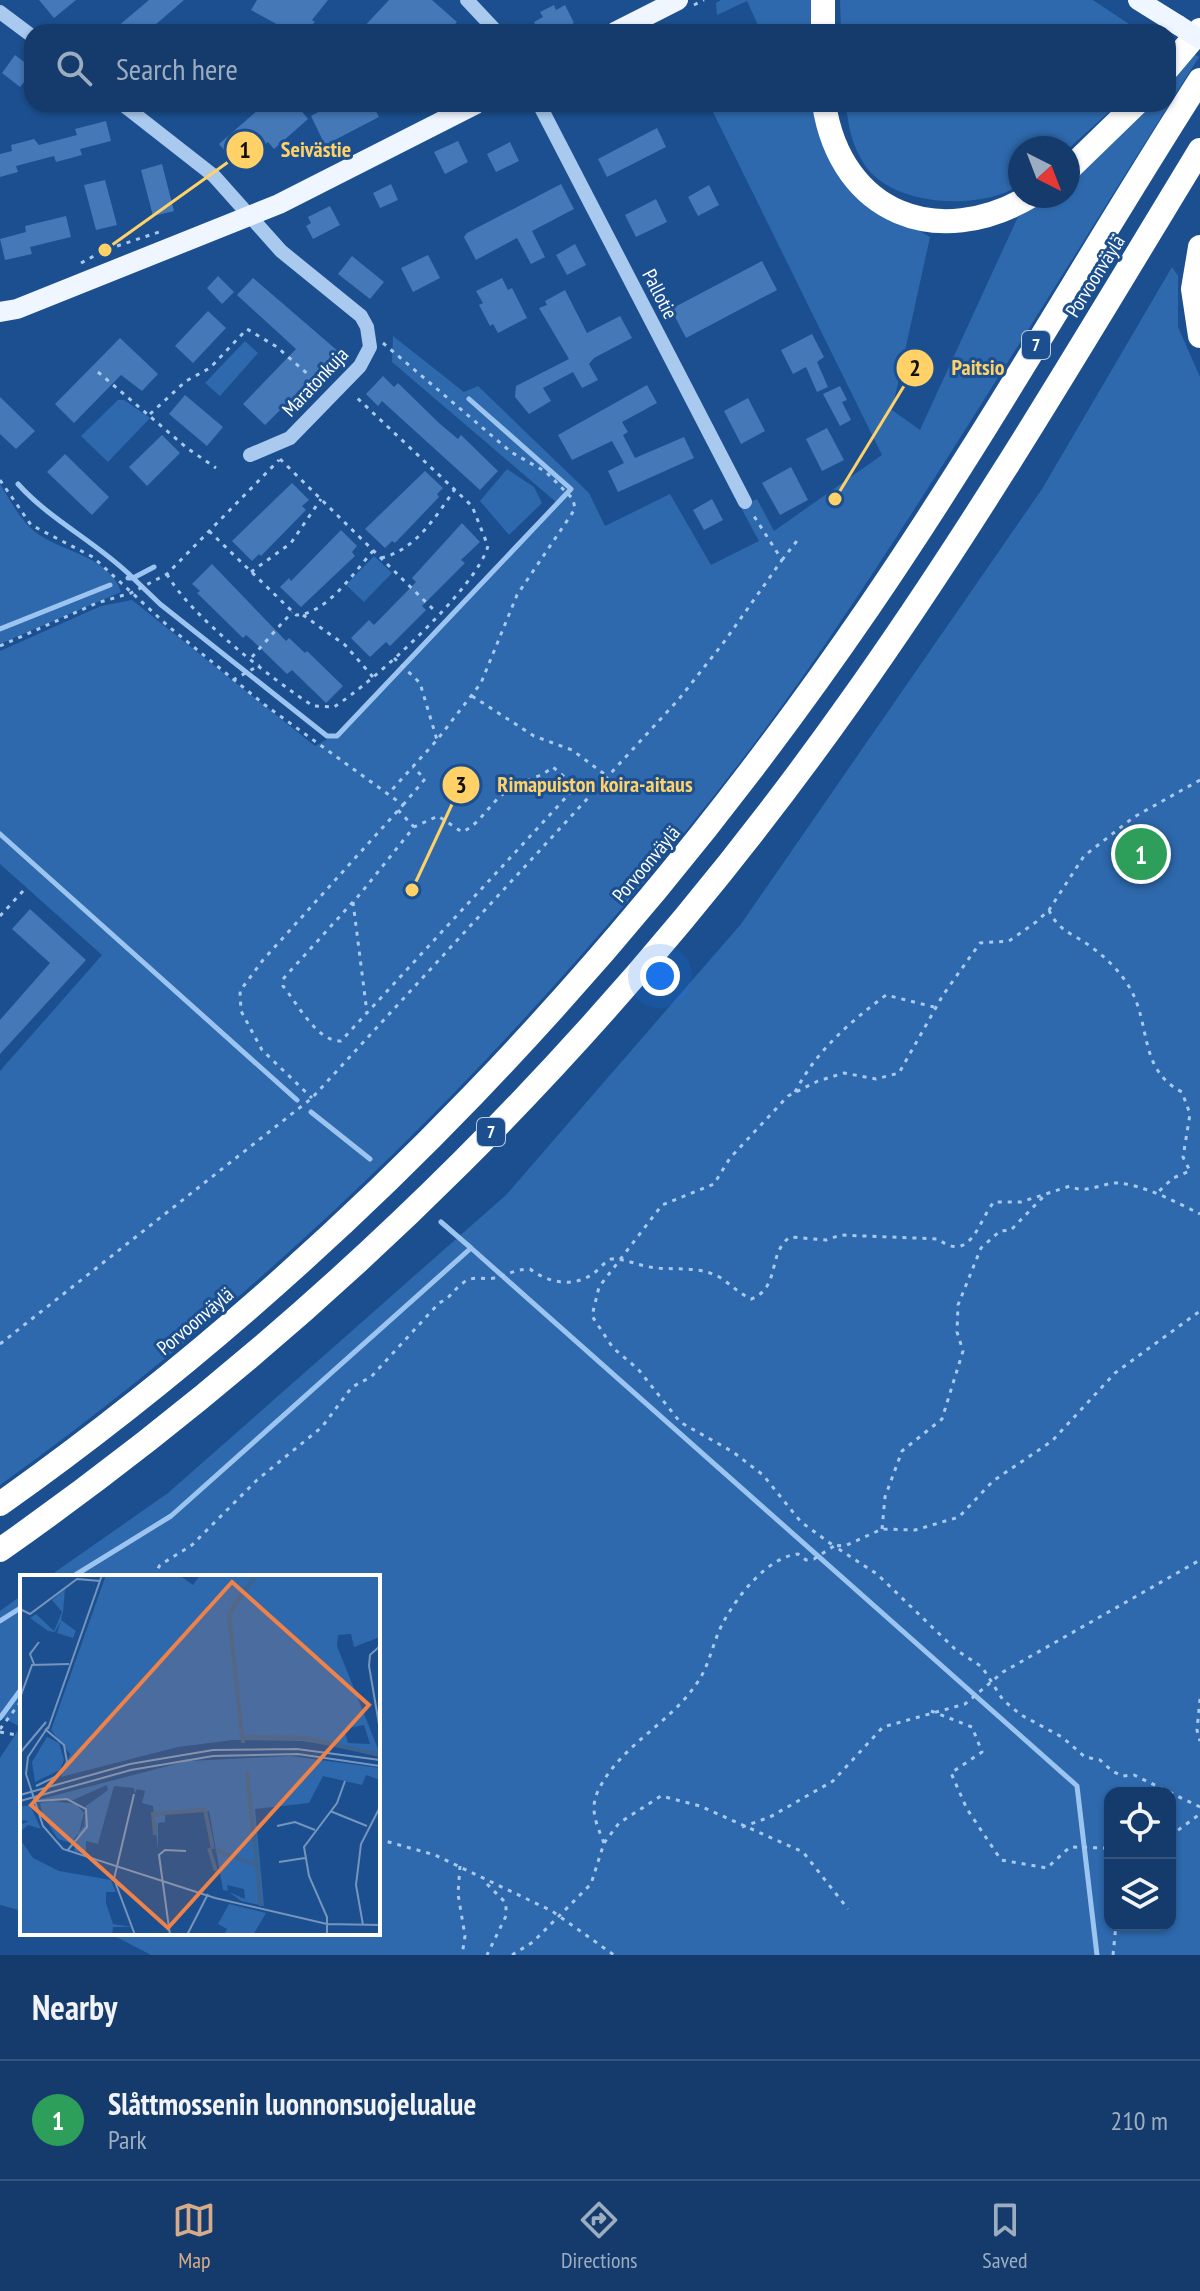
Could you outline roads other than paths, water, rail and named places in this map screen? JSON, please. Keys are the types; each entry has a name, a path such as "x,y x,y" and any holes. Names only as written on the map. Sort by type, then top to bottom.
{"highway":[{"path":"823,0 823,24"},
{"path":"1176,53 1189,28"},
{"name":"Porvoonväylä","path":"0,1504 131,1406 366,1202 533,1033 652,896 769,747 869,607 1200,80"},
{"path":"826,112 831,139 845,166 869,194 901,213 933,222 969,221 1008,208"},
{"path":"1080,158 1128,112"},
{"name":"Porvoonväylä","path":"0,1550 171,1422 332,1286 500,1123 646,964 787,787 898,633 1015,451 1200,150"},
{"path":"1200,247 1193,289 1200,336"}],"main road":[{"path":"631,24 678,0"},
{"path":"1138,0 1189,28 1200,39"},
{"path":"0,326 8,311 249,216 460,112"}],"street":[{"path":"467,0 490,24"},
{"path":"0,12 24,30"},
{"name":"Maratonkuja","path":"132,112 214,176 281,251 361,316 370,339 368,353 343,384 282,444 250,455"},
{"name":"Pallotie","path":"543,112 745,502"}],"waterway":[{"path":"128,578 133,578 160,604 327,736 337,736 571,489 469,399"},
{"path":"18,484 133,578 154,567"},
{"path":"0,629 110,585"},
{"path":"0,834 297,1100"},
{"path":"311,1112 370,1159"},
{"path":"75,1575 171,1516 471,1248 441,1222"},
{"path":"471,1248 1076,1785"},
{"path":"0,1621 20,1608"},
{"path":"0,1718 20,1691"},
{"path":"1077,1786 1097,1955"}],"place":[{"name":"Seivästie","path":"105,250"},
{"name":"Paitsio","path":"835,499"},
{"name":"Slåttmossenin luonnonsuojelualue","path":"1141,854"},
{"name":"Rimapuiston koira-aitaus","path":"412,890"}]}
